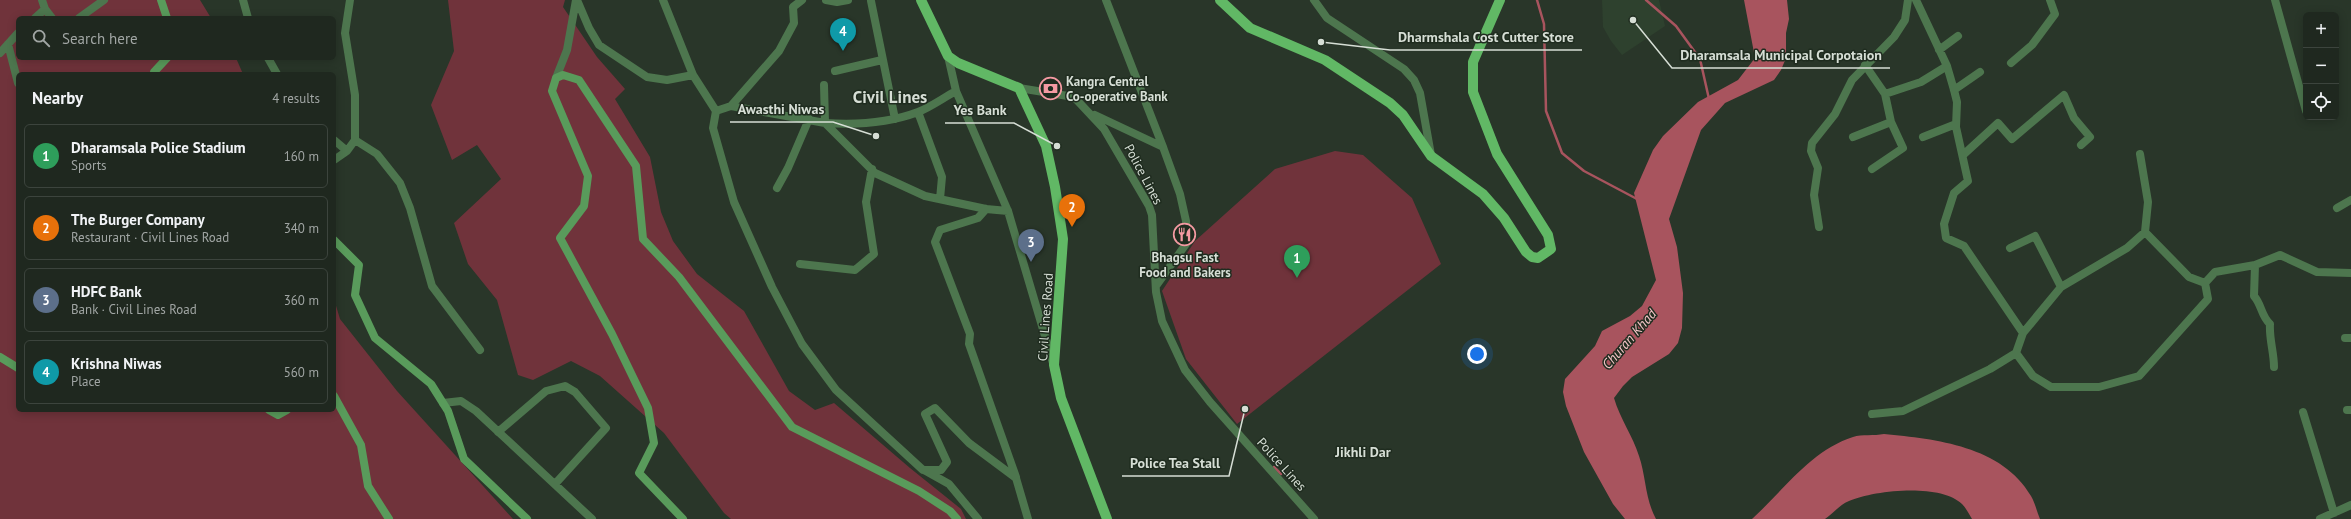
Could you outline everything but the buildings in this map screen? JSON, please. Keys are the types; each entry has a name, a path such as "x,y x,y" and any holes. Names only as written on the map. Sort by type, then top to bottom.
{"main road":[{"path":"921,0 948,56 958,64 1019,88"},
{"path":"1220,0 1250,28 1325,60 1390,103 1403,115 1431,156 1479,190 1504,218 1529,255 1538,258 1548,252 1552,245 1546,229 1497,154 1473,92 1473,62 1500,0"},
{"name":"Civil Lines Road","path":"1019,88 1046,146 1055,187 1063,239 1054,365 1061,398 1107,519"}],"street":[{"path":"42,0 45,9 50,16"},
{"path":"82,16 104,0"},
{"path":"161,0 166,16"},
{"path":"243,0 247,16"},
{"path":"336,159 347,151 355,140 355,95 345,33 350,0"},
{"path":"577,0 588,28 599,45 647,77 667,80 693,75"},
{"path":"577,0 567,50 552,91 588,176 584,206 560,238 612,334 648,408 654,443 639,473 683,519"},
{"path":"663,0 693,75 716,111 713,128 734,202 772,287 802,344 836,390 924,470 949,484 978,519"},
{"path":"731,106 779,52 794,23 793,7 802,0"},
{"path":"826,0 837,2 848,0"},
{"path":"870,0 895,119"},
{"path":"1106,0 1180,194 1187,233 1186,244 1156,286"},
{"path":"1314,0 1327,18 1404,69 1414,80 1420,93 1431,156"},
{"path":"1819,227 1814,195 1818,168 1811,151 1812,142 1835,114 1852,80 1894,37 1905,20 1908,0"},
{"path":"1916,0 1947,66 1954,90 1957,102 1956,124 1968,181 1954,193 1944,224 1946,238 1964,246 2023,333"},
{"path":"2010,63 2032,45 2055,14 2050,0"},
{"path":"2275,0 2303,100"},
{"path":"37,16 45,9"},
{"path":"0,53 16,35"},
{"path":"1939,50 1958,36"},
{"path":"8,44 16,75"},
{"path":"948,56 956,91 1008,211 1054,365"},
{"path":"156,72 165,60"},
{"path":"269,60 276,72"},
{"path":"835,71 882,60"},
{"path":"1865,65 1885,94 1891,122 1903,148 1872,169"},
{"path":"1885,94 1921,82 1947,66"},
{"path":"1954,90 1980,72"},
{"path":"556,78 563,75 579,80 636,166 643,239 679,277 792,427 919,491 950,511 957,519"},
{"path":"824,85 826,123 875,173 925,196 986,209 1008,211"},
{"name":"Police Lines","path":"1019,88 1074,97 1104,129 1149,206 1152,215 1156,286 1162,321 1185,370 1210,402 1314,519"},
{"path":"716,111 731,106 826,123 850,124 895,119 918,112 956,91"},
{"path":"1963,155 1998,123 2012,139 2064,95 2074,118 2090,137 2081,145"},
{"path":"918,112 942,177 940,199"},
{"path":"1090,113 1163,147"},
{"path":"777,188 788,168 809,119"},
{"path":"1853,137 1891,122"},
{"path":"1923,137 1956,124"},
{"path":"355,140 377,154 400,183 410,208 432,286 480,350"},
{"path":"336,142 347,151"},
{"path":"1872,414 1903,411 1990,369 2016,353 2023,333 2061,287 2127,248 2146,232 2148,202 2140,154"},
{"path":"800,264 855,270 874,254 866,202 872,169"},
{"path":"2337,208 2351,200"},
{"path":"986,209 978,218 940,230 935,242 970,334 969,344 1016,478 1028,519"},
{"path":"2146,232 2189,277 2205,283"},
{"path":"2010,248 2035,236 2061,287"},
{"path":"336,242 359,265 355,295 375,338 432,384 448,411 464,459 527,519"},
{"path":"2205,283 2215,272 2255,265 2280,255 2317,272 2351,273"},
{"path":"2255,265 2254,296 2260,303 2263,318 2270,324 2269,338 2274,349 2274,367"},
{"path":"2016,353 2033,376 2051,387 2099,387 2139,376 2208,299 2205,283"},
{"path":"0,357 16,367"},
{"path":"498,432 546,391 565,386 575,392 606,428 554,484"},
{"path":"336,400 361,445 368,486 389,519"},
{"path":"443,403 461,401 476,411 592,519"},
{"path":"924,470 941,470 947,462 925,414 936,408 968,442 1016,478"},
{"path":"273,412 278,415 283,412"},
{"path":"2303,412 2334,513"},
{"path":"2320,519 2351,505"}],"shaded area":[{"path":"0,0 200,0 210,16 16,16 16,60 237,60 242,72 16,72 16,412 336,412 336,306 340,319 397,391 513,519 0,519"},
{"path":"448,0 565,0 563,7 597,57 625,89 615,99 650,157 661,212 673,241 697,274 744,311 789,391 815,410 834,403 910,468 961,509 966,519 731,519 724,513 664,433 600,376 571,361 533,380 518,375 497,300 468,264 454,223 501,179 477,145 452,160 431,105 454,51"},
{"path":"1602,0 1659,0 1665,26 1622,55 1611,41 1603,27"},
{"path":"1335,151 1363,155 1412,198 1441,264 1237,424 1186,359 1162,291 1195,241 1275,169"}],"water":[{"name":"Churan Khad","path":"1744,0 1787,0 1789,19 1786,33 1786,58 1781,70 1774,80 1725,103 1701,130 1669,219 1677,247 1683,293 1682,328 1678,343 1669,354 1632,377 1614,398 1636,449 1652,511 1656,519 1625,519 1613,504 1584,452 1566,406 1563,392 1565,379 1595,346 1602,331 1630,316 1642,306 1656,280 1634,193 1653,150 1663,136 1698,102 1738,80 1755,58"},
{"path":"1884,434 1946,443 1966,448 1985,456 2003,466 2018,479 2031,496 2040,519 1972,519 1962,504 1952,497 1939,493 1907,490 1860,497 1845,503 1825,519 1752,519 1798,472 1824,452 1838,443 1853,437"}],"waterway":[{"path":"1537,0 1544,24 1546,111 1562,153 1584,171 1637,199"},
{"path":"1646,0 1676,26 1700,59 1709,99"},
{"path":"1274,467 1281,474"}],"place":[{"name":"Dharamsala Municipal Corpotaion","path":"1633,20"},
{"name":"Dharmshala Cost Cutter Store","path":"1321,42"},
{"name":"Krishna Niwas","path":"843,51"},
{"name":"Kangra Central Co-operative Bank","path":"1051,88"},
{"name":"Awasthi Niwas","path":"876,136"},
{"name":"Yes Bank","path":"1057,146"},
{"name":"The Burger Company","path":"1072,227"},
{"name":"Bhagsu Fast Food and Bakers","path":"1185,235"},
{"name":"HDFC Bank","path":"1031,262"},
{"name":"Dharamsala Police Stadium","path":"1297,278"},
{"name":"Police Tea Stall","path":"1245,409"}],"district":[{"name":"Civil Lines","path":"890,97"},
{"name":"Jikhli Dar","path":"1363,452"}]}
